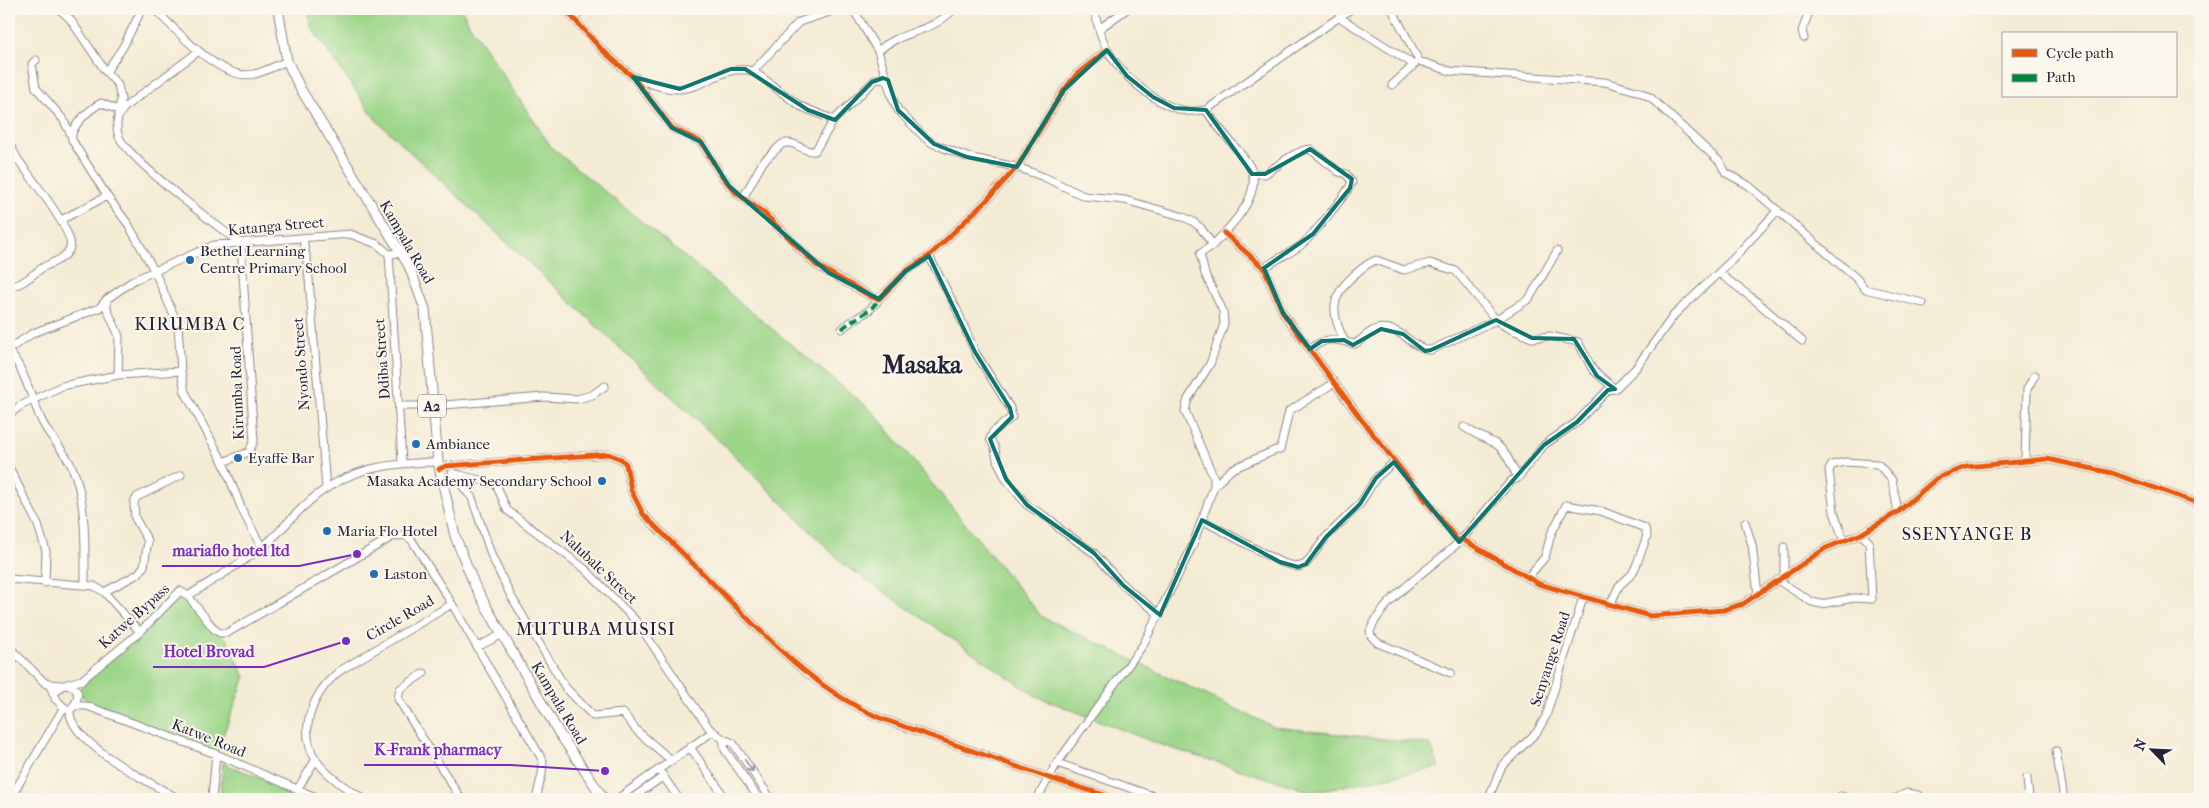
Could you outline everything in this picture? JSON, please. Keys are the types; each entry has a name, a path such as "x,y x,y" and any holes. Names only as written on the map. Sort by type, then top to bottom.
{"main road":[{"name":"Kampala Road","path":"278,9 287,61 314,115 400,253 419,289 425,309 432,406 448,510 464,562 487,608 559,732 604,799"}],"street":[{"path":"59,9 70,19 106,72 118,85 120,99 118,134 128,150 171,188 241,244"},
{"path":"106,72 123,47 142,9"},
{"path":"154,9 199,51 226,70 245,75 255,74 287,61"},
{"path":"565,9 602,50 633,77 672,128 701,142 721,175 742,198 764,213 816,265 872,297 879,299"},
{"path":"574,19 582,9"},
{"path":"753,71 799,22 839,9"},
{"path":"853,9 878,51 892,97 898,110 925,138 934,144 967,157 1017,167 1044,177 1084,196 1119,199 1182,216 1200,227 1213,245"},
{"path":"878,51 891,40 938,23 954,9"},
{"path":"1094,9 1107,50 1127,76 1153,96 1174,108 1188,111 1206,110 1351,9"},
{"path":"1099,29 1127,9"},
{"path":"1392,9 1419,61 1450,71 1605,82 1640,92 1651,98 1720,162 1726,173 1748,185 1778,210 1858,279 1865,289 1923,303"},
{"path":"1804,38 1802,31 1810,9"},
{"path":"1340,17 1410,62 1412,67"},
{"path":"1103,40 1108,24"},
{"path":"842,329 852,319 870,311 906,271 930,256 981,206 1017,167 1064,90 1076,75 1107,50"},
{"path":"118,112 199,51"},
{"path":"36,60 32,64 36,88 63,119 107,196 128,224 154,272 178,324 181,371 185,392 223,462 240,505 262,548"},
{"path":"1392,85 1419,61"},
{"path":"633,77 654,85 680,89 731,69 753,71 800,106 834,120"},
{"path":"742,198 763,162 782,144 796,144 812,152 817,149 834,120 876,79 888,80"},
{"path":"71,134 73,129 101,103 118,112"},
{"path":"1037,799 1058,762 1143,645 1160,616 1192,547 1214,486 1212,470 1185,411 1188,399 1210,364 1224,324 1223,311 1205,274 1200,254 1213,245 1241,215 1248,200 1252,174 1248,163 1223,134 1206,110"},
{"path":"9,143 17,158 61,220 71,241 66,254 18,284 9,286"},
{"path":"1252,174 1265,174 1282,162 1305,150 1310,150 1339,172 1346,174 1352,182 1313,234 1298,248 1282,255 1264,268"},
{"path":"9,163 17,158"},
{"path":"61,220 107,196"},
{"path":"1451,673 1378,643 1370,632 1392,600 1460,540 1511,481 1518,478 1553,437 1577,422 1608,390 1615,389 1635,369 1674,315 1719,273 1778,210"},
{"name":"Katanga Street","path":"103,308 106,299 134,280 214,245 350,234 377,244 388,254"},
{"path":"1224,234 1264,268 1284,313 1334,383 1394,462 1460,540 1515,572 1551,588 1584,598 1650,616 1724,610 1743,604 1826,548 1861,534 1898,512 1937,478 1966,467 2048,459 2112,473 2200,504"},
{"name":"Nyondo Street","path":"303,239 308,267 326,488"},
{"name":"Kirumba Road","path":"223,462 249,452 254,441 241,244"},
{"path":"1310,349 1322,340 1344,340 1355,344 1376,329 1381,329 1403,334 1424,350 1431,350 1496,320 1529,299 1557,251"},
{"path":"388,254 400,253"},
{"name":"Ddiba Street","path":"388,254 402,462"},
{"path":"930,256 957,310 975,352 1010,408 1012,416 993,432 990,439 1006,479 1027,505 1051,520 1061,530 1094,553 1124,586 1160,616"},
{"path":"1344,340 1335,316 1338,292 1344,284 1361,269 1376,260 1404,270 1430,263 1456,271 1496,320 1532,338 1550,336 1574,339 1580,344 1597,376 1615,389"},
{"path":"1719,273 1756,301 1802,341"},
{"path":"84,585 85,544 74,473 70,462 45,428 35,401 9,350 33,333 103,308 119,336 118,375"},
{"path":"9,415 73,382 118,375 181,371"},
{"path":"2025,460 2027,388 2035,375"},
{"path":"1214,486 1232,469 1280,450 1286,420 1293,407 1334,383"},
{"path":"399,406 432,406 544,397 577,398 592,395 605,386"},
{"path":"1464,427 1487,441 1493,442 1505,454 1518,478"},
{"name":"Katwe Bypass","path":"65,684 82,680 140,632 180,591 188,596 262,548 326,488 355,472 402,462 441,466 608,454 621,459 626,464 631,490 643,514 802,671 847,702 872,714 1049,778 1104,795"},
{"path":"1202,520 1272,558 1298,568 1306,564 1326,536 1360,504 1376,478 1394,462"},
{"path":"1844,540 1834,512 1829,470 1832,464 1845,462 1878,464 1892,480 1898,512"},
{"path":"441,466 452,474 470,494 492,557 566,687 593,716 623,713 637,731 671,760"},
{"path":"9,467 38,525 46,551 45,583"},
{"name":"Nalubale Street","path":"452,474 496,484 507,510 585,569 637,622 712,732 722,739 734,743 772,799"},
{"path":"104,592 138,574 144,566 148,541 135,518 134,502 137,497 181,475"},
{"path":"1528,577 1545,557 1551,534 1566,505 1602,511 1646,528 1648,534 1636,566 1619,586 1610,605"},
{"path":"1745,522 1752,545 1758,594"},
{"path":"1781,578 1812,602 1821,604 1854,598 1872,599 1869,542 1861,534"},
{"path":"188,596 214,629 220,633 227,633 392,537 402,535 411,538 452,604"},
{"path":"1781,578 1784,547"},
{"path":"9,579 22,579 25,582 94,586 104,592 140,632"},
{"name":"Senyange Road","path":"1488,799 1502,766 1537,732 1546,716 1584,598"},
{"name":"Circle Road","path":"364,799 346,789 316,759 308,731 310,713 328,680 377,648 452,604 543,761 536,799"},
{"path":"477,647 503,634"},
{"path":"9,647 46,684 65,684 78,692 87,706"},
{"path":"424,673 400,689 398,699 460,799"},
{"name":"Katwe Bypass","path":"78,692 82,680"},
{"path":"49,683 56,699 69,708 72,725 84,738 115,761 179,799"},
{"path":"54,721 55,693 65,684"},
{"path":"10,799 54,721 76,702 78,692"},
{"name":"Katwe Road","path":"69,708 87,706 216,754 320,799"},
{"path":"617,799 712,732"},
{"name":"Nalubale Street","path":"722,739 725,750 759,799"},
{"path":"690,747 726,799"},
{"path":"2056,751 2064,799"},
{"path":"212,799 216,754"},
{"path":"297,790 316,759"},
{"path":"1058,762 1162,799"},
{"path":"658,769 679,799"},
{"path":"631,799 664,776"},
{"path":"2027,778 2029,799"},
{"path":"1085,799 1089,790"},
{"path":"1894,799 1911,793 1918,794 1920,799"}],"highlighted area":[{"path":"1107,50 1127,76 1153,97 1174,108 1206,110 1252,174 1265,174 1310,149 1352,179 1350,188 1313,234 1264,268 1283,313 1310,349 1322,341 1344,340 1353,345 1381,329 1403,334 1425,351 1496,320 1532,338 1574,339 1597,376 1615,389 1608,390 1577,422 1544,445 1459,542 1394,462 1376,478 1360,504 1326,537 1306,564 1298,567 1280,562 1202,520 1160,615 1124,586 1094,553 1027,505 1006,479 990,439 1012,417 1010,408 975,352 929,256 906,271 879,299 829,273 729,186 701,142 672,128 633,77 680,89 731,69 745,69 808,110 835,120 872,82 883,78 888,80 898,110 934,144 967,157 1017,167 1064,90"}],"green space":[{"path":"308,9 462,9 469,24 552,148 873,412 1042,617 1274,727 1430,744 1439,767 1312,792 1158,744 1036,696 843,564 728,449 376,120 311,27"},
{"path":"180,591 227,640 245,677 216,754 95,709 77,691"},
{"path":"223,763 301,795 310,799 220,799"}],"marked path":[{"path":"842,329 867,312 879,299"}],"cycle path":[{"path":"565,9 602,50 633,77 672,128 701,142 721,175 736,193 764,213 816,265 872,297 879,299 906,271 929,256 986,201 1017,167 1064,90 1076,75 1107,50"},
{"path":"1224,233 1264,268 1283,313 1361,419 1459,542 1462,539 1539,584 1650,616 1723,610 1743,604 1826,548 1861,534 1898,512 1937,478 1966,467 2047,459 2112,473 2200,504"},
{"path":"439,469 446,466 608,454 621,459 626,464 631,490 643,514 768,639 820,683 859,708 880,718 1049,778 1104,795"}],"place":[{"name":"Bethel Learning Centre Primary School","path":"190,260"},
{"name":"Ambiance","path":"416,444"},
{"name":"Eyaffe Bar","path":"238,458"},
{"name":"Masaka Academy Secondary School","path":"602,481"},
{"name":"Maria Flo Hotel","path":"327,531"},
{"name":"mariaflo hotel ltd","path":"357,554"},
{"name":"Laston","path":"374,574"},
{"name":"Hotel Brovad","path":"346,641"},
{"name":"K-Frank pharmacy","path":"605,771"}],"district":[{"name":"KIRUMBA C","path":"190,324"},
{"name":"Masaka","path":"922,364"},
{"name":"SSENYANGE B","path":"1967,534"},
{"name":"MUTUBA MUSISI","path":"596,629"}]}
